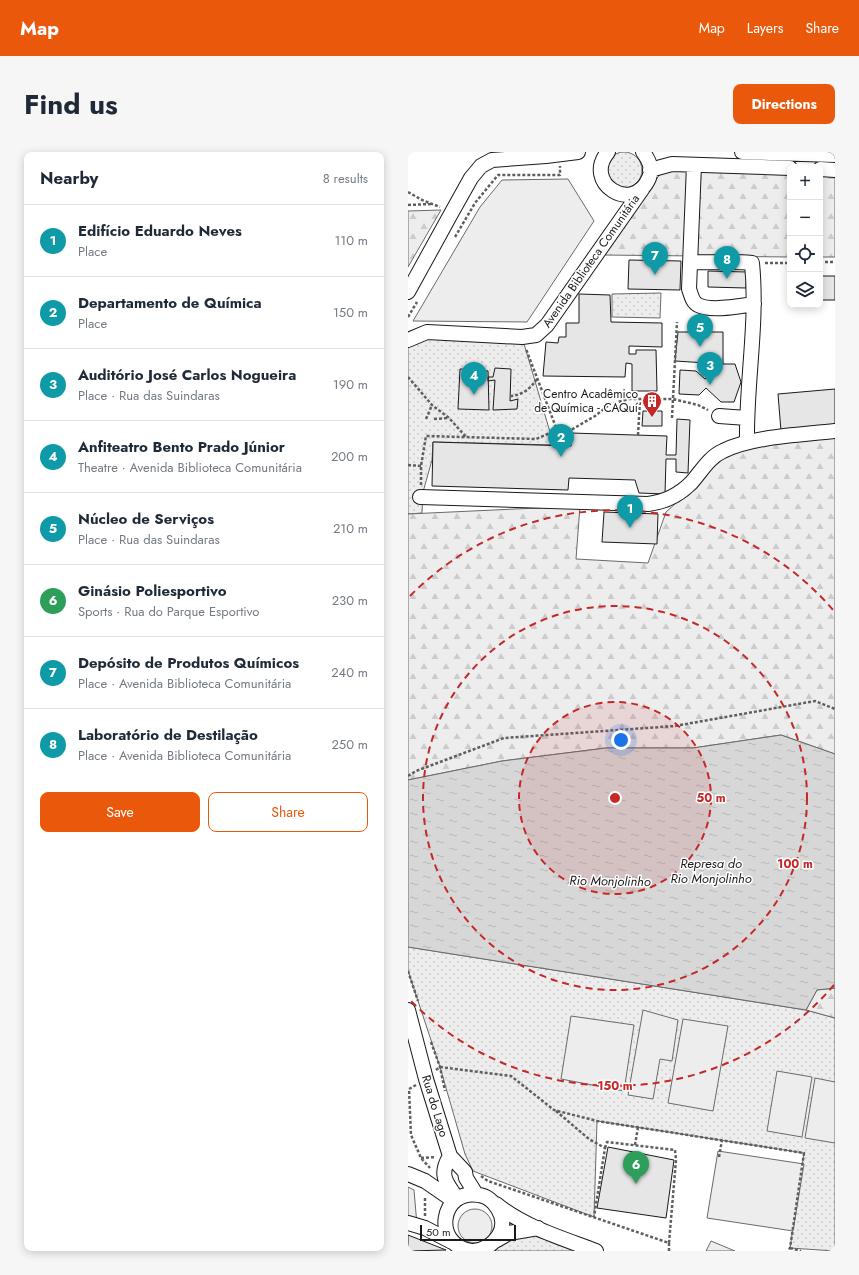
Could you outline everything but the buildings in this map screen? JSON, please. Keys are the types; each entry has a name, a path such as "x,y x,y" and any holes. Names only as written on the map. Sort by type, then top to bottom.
{"street":[{"path":"414,294 452,212 472,178 481,166 492,160 578,152"},
{"path":"608,152 601,164 600,172 602,180 607,186 613,192 620,194 636,192 643,188"},
{"path":"643,152 648,158 650,170 672,164 787,168"},
{"path":"742,152 835,156"},
{"path":"694,165 689,289 693,300 697,305 716,309 754,304"},
{"path":"823,169 835,170"},
{"name":"Avenida Biblioteca Comunitária","path":"412,335 427,332 522,337 536,335 547,325 643,188 647,182 650,170"},
{"path":"691,262 709,263 732,261 752,263 754,304 746,418 747,442"},
{"path":"719,416 746,418"},
{"path":"420,497 648,504 661,502 679,493 685,488 707,464 722,451 747,442 835,431"},
{"name":"Rua do Lago","path":"408,1010 426,1079 450,1156 464,1172 476,1194"},
{"path":"450,1156 444,1166 446,1183 456,1200"},
{"path":"408,1174 425,1181 456,1200"},
{"path":"452,1242 448,1236 445,1221 446,1214 456,1200 466,1195 476,1194 488,1198 506,1212 538,1228 596,1251"},
{"path":"494,1203 502,1218 500,1234 495,1242"},
{"path":"408,1223 425,1228 452,1242 458,1247 471,1251"},
{"path":"474,1251 488,1247 509,1233 538,1228"}],"path":[{"path":"451,244 475,203 498,175 560,175 561,154"},
{"path":"408,192 452,212"},
{"path":"408,205 432,204"},
{"path":"823,262 835,262"},
{"path":"752,263 787,263"},
{"path":"408,317 414,294"},
{"path":"672,418 677,322"},
{"path":"522,337 557,430"},
{"path":"408,377 432,405 449,418 466,437"},
{"path":"510,396 518,396 525,392 538,378"},
{"path":"420,497 421,466 426,436 536,439 557,430 571,430 595,416 610,404 629,399 673,399 698,405 719,416"},
{"path":"638,435 640,400"},
{"path":"426,419 432,405"},
{"path":"434,419 449,418"},
{"path":"408,465 421,466"},
{"path":"408,776 416,771 504,738 675,726 815,701 835,708"},
{"path":"440,1067 446,1094"},
{"path":"425,1228 425,1181 430,1168 421,1158 411,1135 408,1089 426,1079 440,1067 511,1076 589,1139 605,1148"},
{"path":"554,1110 597,1121 804,1153 789,1250 801,1251"},
{"path":"635,1145 638,1127"},
{"path":"719,1157 722,1140"},
{"path":"594,1217 606,1142 675,1150 676,1160 669,1251"},
{"path":"478,1175 488,1181 669,1243"}],"green space":[{"path":"624,152 634,155 639,160 642,170 639,180 634,185 624,188 614,185 609,180 606,170 609,160 614,155"},
{"path":"665,169 787,173 787,257 602,255 650,186"},
{"path":"823,174 835,174 835,257 823,257"},
{"path":"441,210 408,267 408,211"},
{"path":"661,293 660,318 612,317 612,294"},
{"path":"420,334 522,337 550,432 557,445 433,442 432,460 423,492 422,513 408,514 408,340"},
{"path":"835,436 835,754 781,735 693,748 606,748 502,761 408,780 408,514 580,506 576,559 648,563 666,512 683,497 714,457 773,442"},
{"path":"408,947 806,1010 835,1018 835,1251 790,1248 804,1153 597,1121 594,1217 473,1171 465,1154 440,1067 408,971"},
{"path":"835,988 835,1018 806,1010 817,990"},
{"path":"532,1229 590,1251 482,1251"}],"shaded area":[{"path":"568,179 594,221 527,322 413,321 480,207 502,180"},
{"path":"643,1010 678,1020 672,1061 660,1059 653,1099 628,1095"},
{"path":"571,1016 634,1025 624,1091 561,1079"},
{"path":"683,1019 728,1026 713,1111 668,1103"},
{"path":"777,1071 812,1077 802,1137 767,1131"},
{"path":"815,1078 835,1082 835,1143 805,1138"},
{"path":"718,1151 804,1164 793,1231 707,1218"},
{"path":"408,1187 414,1190 417,1225 408,1222"},
{"path":"475,1209 487,1214 492,1226 487,1238 475,1243 463,1238 458,1226 463,1214"},
{"path":"711,1241 735,1251 706,1251"}],"water":[{"name":"Represa do Rio Monjolinho","path":"781,735 835,754 835,988 817,990 806,1010 408,947 408,780 502,761 606,748 693,748"}],"place":[{"name":"Depósito de Produtos Químicos","path":"655,275"},
{"name":"Laboratório de Destilação","path":"727,279"},
{"name":"Núcleo de Serviços","path":"700,347"},
{"name":"Auditório José Carlos Nogueira","path":"710,385"},
{"name":"Anfiteatro Bento Prado Júnior","path":"474,395"},
{"name":"Centro Acadêmico de Química - CAQuí","path":"652,418"},
{"name":"Departamento de Química","path":"561,457"},
{"name":"Edifício Eduardo Neves","path":"630,528"},
{"name":"Ginásio Poliesportivo","path":"636,1184"}],"water label":[{"name":"Rio Monjolinho","path":"610,881"}]}
